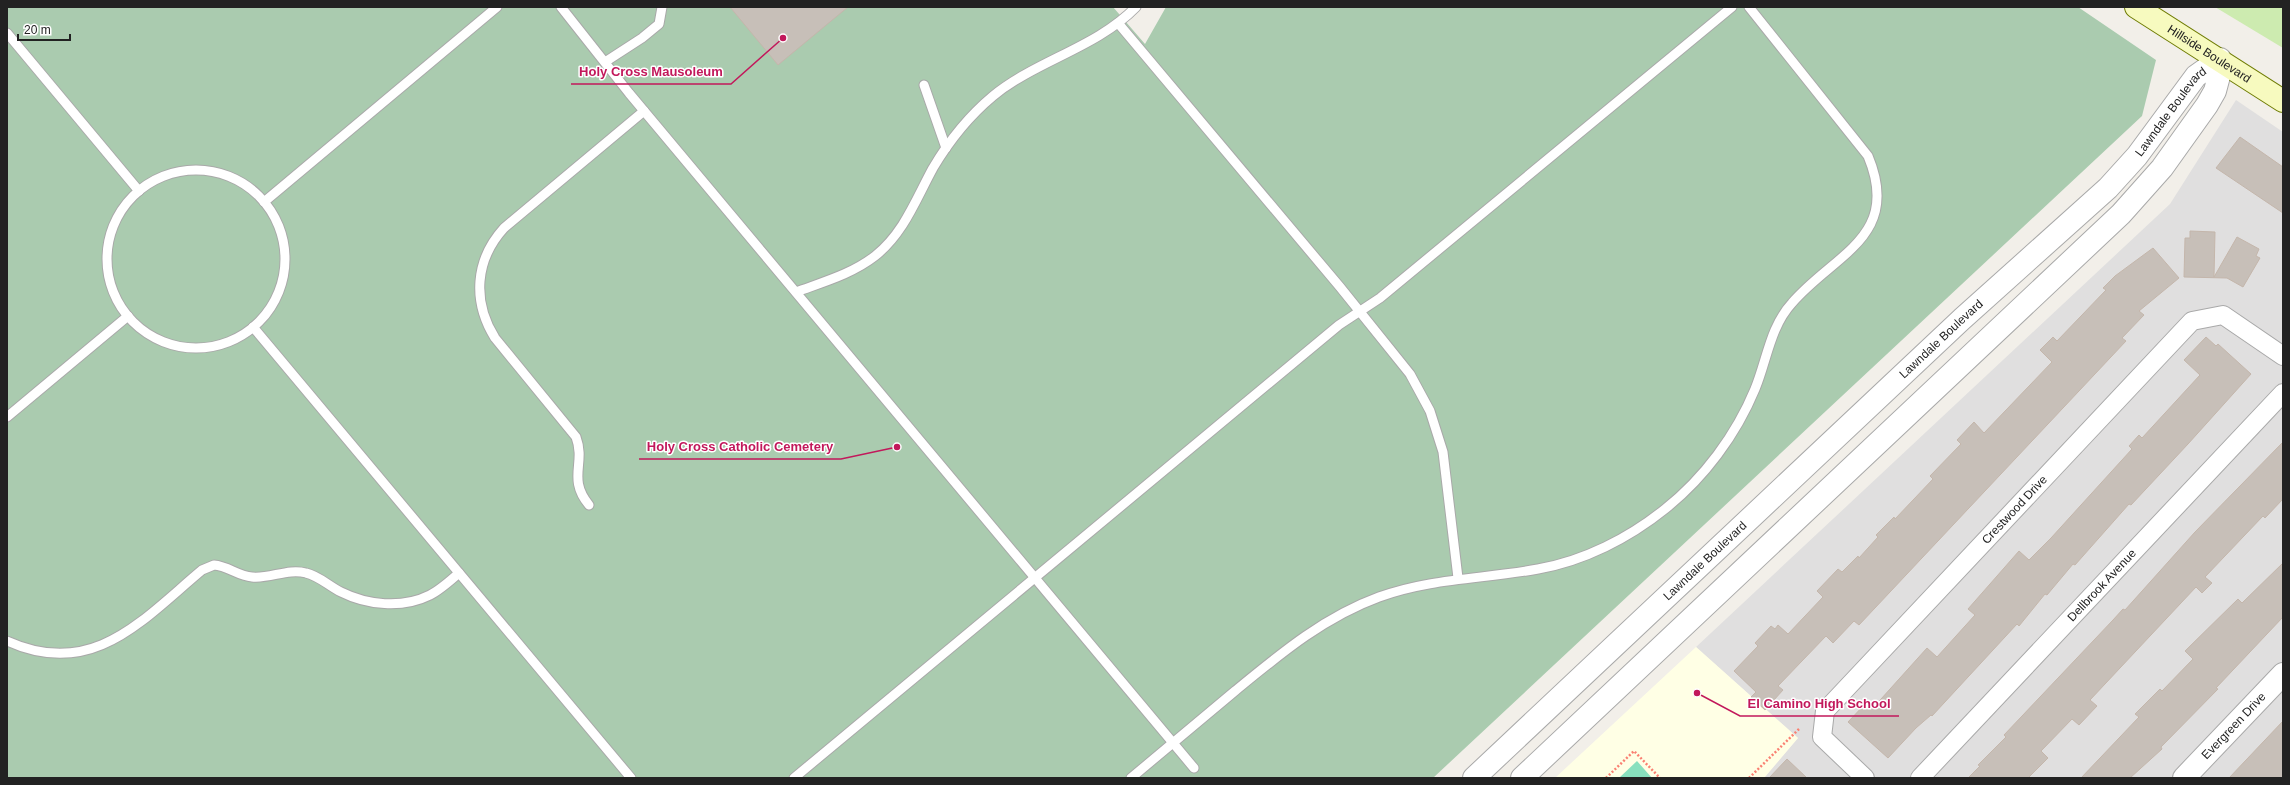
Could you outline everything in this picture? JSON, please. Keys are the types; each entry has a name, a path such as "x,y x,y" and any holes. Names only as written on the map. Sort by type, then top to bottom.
{"main road":[{"name":"Hillside Boulevard","path":"2136,7 2220,59 2283,101"}],"street":[{"name":"Lawndale Boulevard","path":"1474,778 1951,329 2108,188 2138,156 2196,76 2220,59"},
{"name":"Lawndale Boulevard","path":"1522,778 2121,214 2162,168 2207,105 2217,83 2220,59"},
{"name":"Crestwood Drive","path":"1864,778 1822,737 1825,710 2192,321 2223,315 2283,356"},
{"name":"Dellbrook Avenue","path":"1920,778 2283,393"},
{"name":"Evergreen Drive","path":"2184,778 2283,674"}],"lane":[{"path":"264,202 498,7"},
{"path":"561,7 644,111 1194,768"},
{"path":"658,24 662,7"},
{"path":"605,62 642,38 658,24 669,7"},
{"path":"796,292 852,270 876,255 888,244 907,218 946,148 976,112 1012,81 1091,41 1118,23 1136,7"},
{"path":"794,778 1338,325 1380,298 1732,7"},
{"path":"1131,778 1283,651 1325,623 1363,604 1402,589 1458,578 1514,573 1568,561 1620,539 1644,524 1684,492 1718,455 1744,413 1755,389 1777,325 1785,311 1804,291 1849,253 1870,225 1876,207 1877,189 1874,172 1868,156 1749,7"},
{"path":"1118,23 1399,359 1430,411 1443,452 1447,473 1458,578"},
{"path":"7,33 139,191"},
{"path":"924,85 946,148"},
{"path":"589,505 577,483 580,450 576,437 502,348 489,328 479,294 481,271 489,248 504,228 644,111"},
{"path":"191,170 204,171 232,178 244,185 264,202 279,227 283,242 284,273 274,302 253,327 229,341 214,346 185,347 155,338 139,327 128,316 112,289 108,273 107,256 114,224 128,201 139,191 164,176 191,170"},
{"path":"7,417 128,316"},
{"path":"253,327 631,778"},
{"path":"7,641 27,649 54,654 81,652 109,644 134,627 202,570 214,565 252,577 262,578 294,572 305,573 350,596 361,600 386,604 410,601 430,595 459,573"}],"path":[{"path":"1749,778 1799,728"},
{"path":"1606,778 1634,751 1660,778"}],"shaded area":[{"path":"7,7 1113,7 1145,44 1166,7 2078,7 2156,60 2142,116 1433,778 7,778"},
{"path":"2236,100 2283,132 2283,778 1764,778 1798,738 1696,647 2170,204"},
{"path":"1696,647 1798,738 1764,778 1555,778"}],"green space":[{"path":"2215,7 2283,7 2283,48"},
{"path":"1637,761 1652,778 1619,778"}],"building":[{"path":"730,7 848,7 778,65"},
{"path":"2240,137 2283,167 2283,213 2216,168"},
{"path":"2190,231 2215,232 2214,277 2237,237 2259,249 2256,256 2260,258 2243,287 2227,278 2184,277 2185,238 2190,238"},
{"path":"2153,248 2179,278 2139,311 2144,315 2122,338 2126,341 1859,625 1854,621 1833,643 1826,636 1778,686 1783,690 1765,710 1751,697 1756,692 1734,671 1758,646 1755,643 1771,626 1775,629 1778,625 1788,634 1823,597 1817,591 1838,569 1842,572 1858,556 1859,558 1878,537 1876,535 1894,517 1895,519 1933,479 1930,476 1961,444 1957,440 1974,422 1984,433 2052,362 2040,350 2053,337 2057,341 2106,290 2103,288 2115,276"},
{"path":"2206,337 2216,346 2218,344 2251,374 2131,505 2129,504 2075,565 2073,564 2047,595 2045,594 2019,626 2017,624 1932,716 1931,715 1916,728 1888,758 1848,722 1866,703 1872,709 1927,648 1937,657 1975,615 1968,609 2019,551 2029,560 2051,538 2132,449 2129,446 2139,435 2142,438 2200,375 2184,360"},
{"path":"2283,442 2283,499 2265,518 2263,516 2205,577 2212,583 2202,593 2196,587 2090,700 2097,706 2079,725 2072,719 2041,751 2048,758 2028,778 1968,778 1980,766 1978,765 2006,737 2004,735 2123,609 2125,610 2195,532"},
{"path":"2283,563 2283,617 2216,688 2218,689 2161,747 2162,749 2130,778 2081,778 2139,717 2135,714 2160,689 2162,691 2193,659 2185,651 2238,599 2242,603"},
{"path":"2283,721 2283,778 2229,778"},
{"path":"1787,759 1807,778 1769,778"}],"place":[{"name":"Holy Cross Mausoleum","path":"783,38"},
{"name":"Holy Cross Catholic Cemetery","path":"897,447"},
{"name":"El Camino High School","path":"1697,693"}]}
